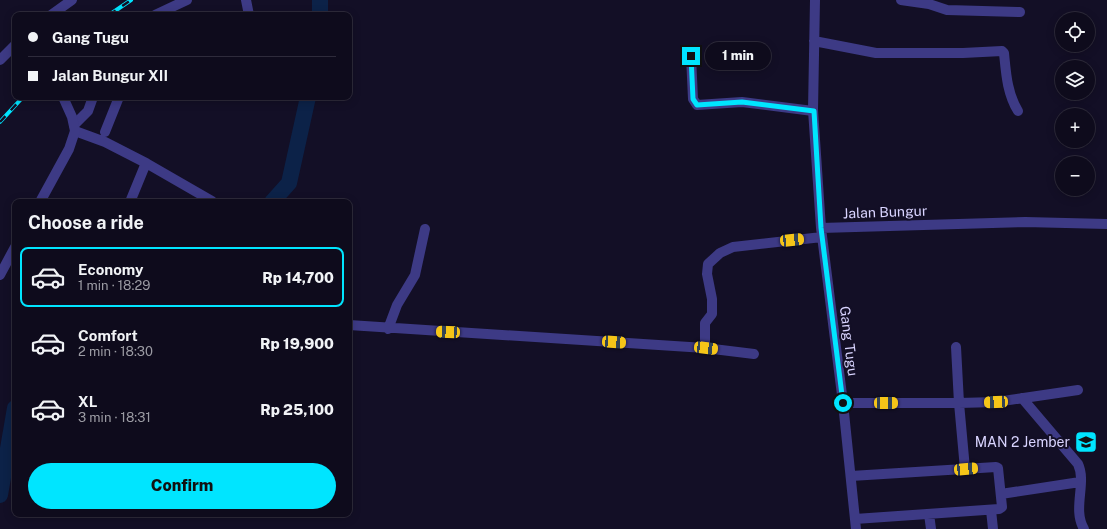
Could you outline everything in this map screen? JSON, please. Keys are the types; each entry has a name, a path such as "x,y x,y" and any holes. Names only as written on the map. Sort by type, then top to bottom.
{"street":[{"path":"55,12 72,0"},
{"path":"171,11 187,0"},
{"path":"246,0 248,12"},
{"path":"815,0 814,111 822,233"},
{"path":"901,0 929,4 947,10 1020,12"},
{"path":"814,41 876,53 963,53 1002,50 1004,53 1008,86 1013,102 1018,111"},
{"path":"0,60 12,48"},
{"path":"691,56 693,99 697,105 742,102 814,111"},
{"path":"64,100 75,128 146,163 209,199"},
{"path":"42,199 69,149 75,128 88,110 92,100"},
{"path":"105,132 118,100"},
{"path":"131,199 146,163"},
{"name":"Jalan Bungur","path":"706,348 705,323 712,314 712,299 707,274 708,264 710,260 720,253 733,247 822,233 1025,222 1107,224"},
{"path":"388,329 397,305 415,275 425,229"},
{"name":"Gang Tugu","path":"822,233 843,403 855,524"},
{"path":"0,275 12,253"},
{"path":"352,326 706,348 754,354"},
{"path":"956,347 959,403 966,469"},
{"path":"843,403 996,402 1078,390"},
{"path":"1022,398 1080,468 1079,519 1084,529"},
{"path":"851,476 996,467 998,468 1001,494 1001,508 929,514 855,524"},
{"path":"1001,494 1080,482"},
{"path":"990,510 993,529"},
{"path":"929,514 931,529"}],"waterway":[{"path":"320,0 320,12"},
{"path":"275,199 289,183 307,100"},
{"path":"0,495 12,425"}],"railway":[{"path":"113,12 131,0"},
{"path":"0,122 20,100"}],"place":[{"name":"MAN 2 Jember","path":"1086,442"}],"route":[{"path":"691,56 693,99 697,105 742,102 814,111 821,228 843,403"}]}
